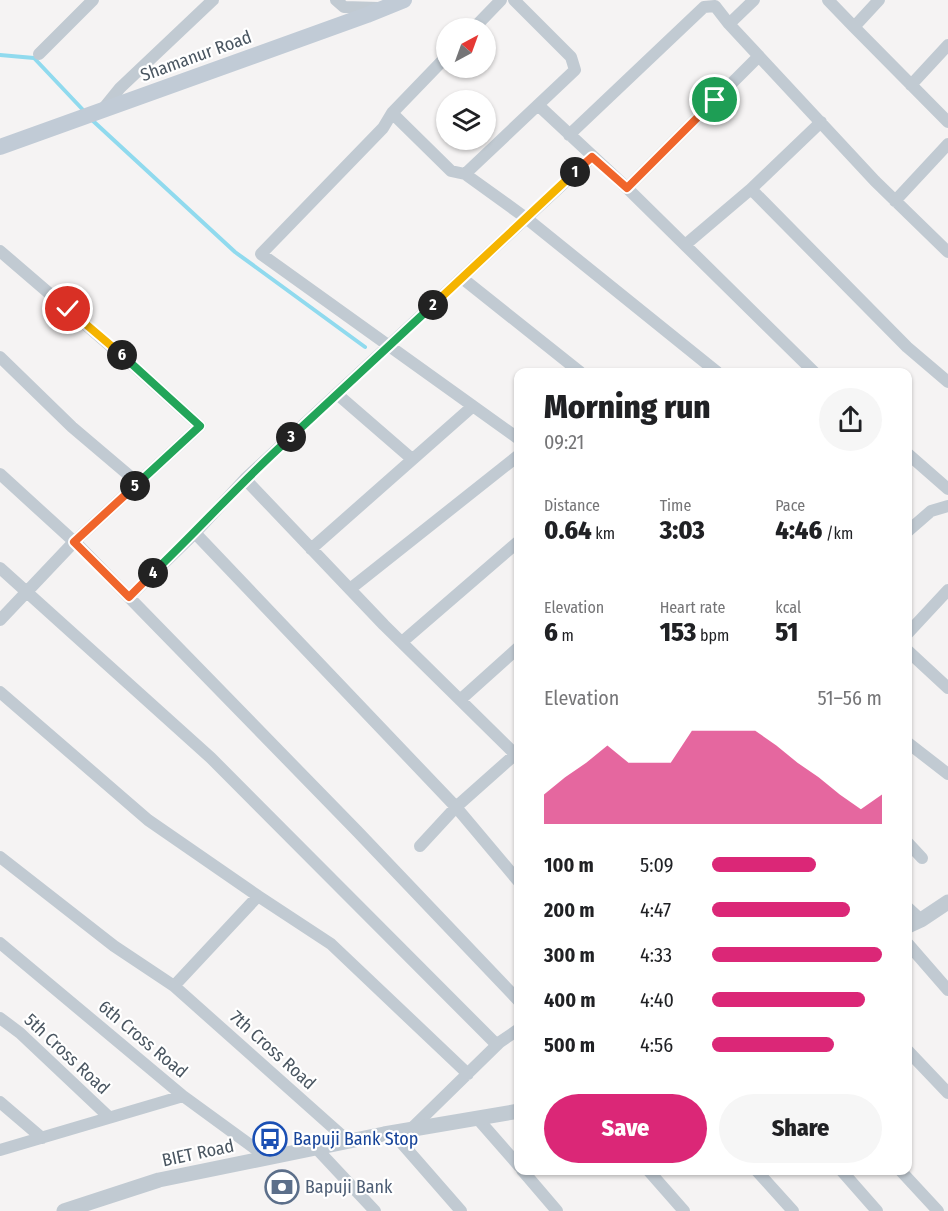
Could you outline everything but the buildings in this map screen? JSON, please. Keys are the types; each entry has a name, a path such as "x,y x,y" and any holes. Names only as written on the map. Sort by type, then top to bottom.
{"main road":[{"name":"Shamanur Road","path":"0,147 404,0"}],"street":[{"path":"39,54 93,0"},
{"path":"93,113 213,0"},
{"path":"336,0 344,7 388,4"},
{"path":"484,18 501,0"},
{"path":"465,174 575,70 571,57 514,0"},
{"path":"729,24 754,0"},
{"path":"828,0 948,122"},
{"path":"854,27 879,0"},
{"path":"569,135 701,3 715,6 820,122 895,201 948,252"},
{"path":"911,85 948,45"},
{"path":"627,188 759,56"},
{"path":"436,67 392,113 383,128 261,254 514,435"},
{"path":"538,105 686,245 810,368"},
{"path":"392,113 451,171 465,174 526,218 712,368"},
{"path":"686,245 751,189 820,122"},
{"path":"895,201 948,144"},
{"path":"129,597 195,533 245,479 592,157"},
{"path":"751,189 907,346 948,382"},
{"path":"0,251 200,426 74,542 0,620"},
{"path":"462,278 575,368"},
{"path":"0,357 72,427 138,483"},
{"path":"338,394 412,459"},
{"path":"311,549 473,406"},
{"path":"912,458 948,489"},
{"path":"350,589 514,459"},
{"path":"0,474 74,542 129,597 514,996"},
{"path":"245,479 402,642 514,751"},
{"path":"912,528 931,511 948,506"},
{"path":"195,533 456,807 514,876"},
{"path":"402,642 514,545"},
{"path":"0,568 211,758 497,1045"},
{"path":"912,629 948,590"},
{"path":"460,700 514,651"},
{"path":"912,655 948,688"},
{"path":"0,692 148,820 330,944 468,1074"},
{"path":"912,746 948,774"},
{"path":"420,846 456,807 514,758"},
{"path":"912,847 922,858"},
{"name":"7th Cross Road","path":"0,857 105,939 174,986 348,1141"},
{"path":"174,986 258,896"},
{"path":"914,923 948,902"},
{"name":"6th Cross Road","path":"0,943 183,1096 268,1158"},
{"path":"912,949 948,990"},
{"name":"5th Cross Road","path":"0,1018 20,1033 109,1117"},
{"path":"411,1129 497,1045 514,1033"},
{"path":"912,1055 948,1093"},
{"path":"0,1150 183,1096"},
{"path":"0,1102 42,1138"},
{"name":"BIET Road","path":"64,1211 159,1180 392,1132 514,1112"},
{"path":"477,1118 514,1160"},
{"path":"392,1132 461,1211"},
{"path":"316,1148 375,1211"},
{"path":"526,1175 557,1211"},
{"path":"652,1175 684,1211"},
{"path":"761,1175 793,1211"},
{"path":"845,1175 877,1211"},
{"path":"905,1175 938,1211"}],"waterway":[{"path":"0,55 34,58 85,112"},
{"path":"92,120 235,252 365,347"}],"place":[{"name":"Bapuji Bank Stop","path":"270,1139"},
{"name":"Bapuji Bank","path":"282,1187"}],"route":[{"path":"68,309 200,426 74,542 129,597 195,533 245,479 592,157 627,188 715,100"}]}
